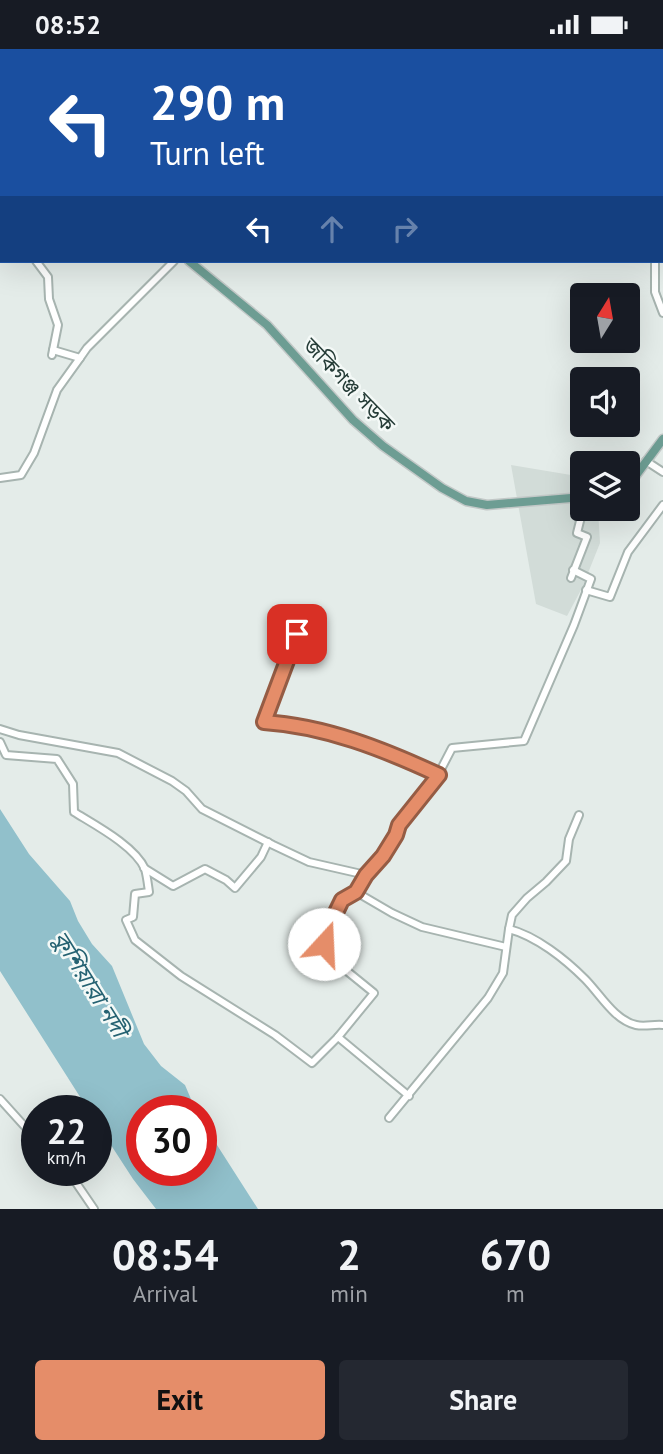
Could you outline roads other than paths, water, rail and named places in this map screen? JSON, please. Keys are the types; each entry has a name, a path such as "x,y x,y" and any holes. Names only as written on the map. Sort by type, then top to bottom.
{"main road":[{"name":"জকিগঞ্জ সড়ক","path":"191,263 267,325 363,429 442,488 466,501 486,505 570,498"},
{"path":"640,469 663,439"}],"street":[{"path":"38,263 48,277 49,299 58,325 52,352 80,358"},
{"path":"0,478 21,475 34,453 57,390 86,348 172,263"},
{"path":"655,263 654,292 663,313"},
{"path":"646,461 663,472"},
{"path":"586,590 610,597 628,552 663,505"},
{"path":"145,868 149,892 135,894 133,917 126,920 135,940 181,976 275,1035 312,1063 338,1037 374,993 337,963 324,944 342,900 356,892 366,875 383,856 399,825 439,775 452,748 501,741 524,741 591,579 572,574 587,537 577,533 580,521"},
{"path":"301,624 264,722 296,724 320,730 372,746 439,775"},
{"path":"0,729 31,738 118,753 172,781 186,791 202,809 268,842 309,862 366,875"},
{"path":"0,742 6,755 57,759 72,784 74,812 104,830 129,849 145,868 173,886 205,869 235,888 261,857 268,842"},
{"path":"389,1118 488,998 503,973 512,915 566,861 569,839 579,815"},
{"path":"356,892 391,913 422,927 506,947"},
{"path":"509,929 525,934 565,961 624,1020 636,1025 663,1025"},
{"path":"338,1037 409,1096"},
{"path":"0,1099 21,1122"},
{"path":"78,1186 94,1209"}],"water":[{"name":"কুশিয়ারা নদী","path":"0,809 29,854 70,901 92,944 112,966 144,1044 161,1066 185,1085 189,1095 126,1095 126,1168 112,1147 112,1095 79,1095 0,971"},
{"path":"217,1145 258,1209 156,1209 138,1186 217,1186"}]}
